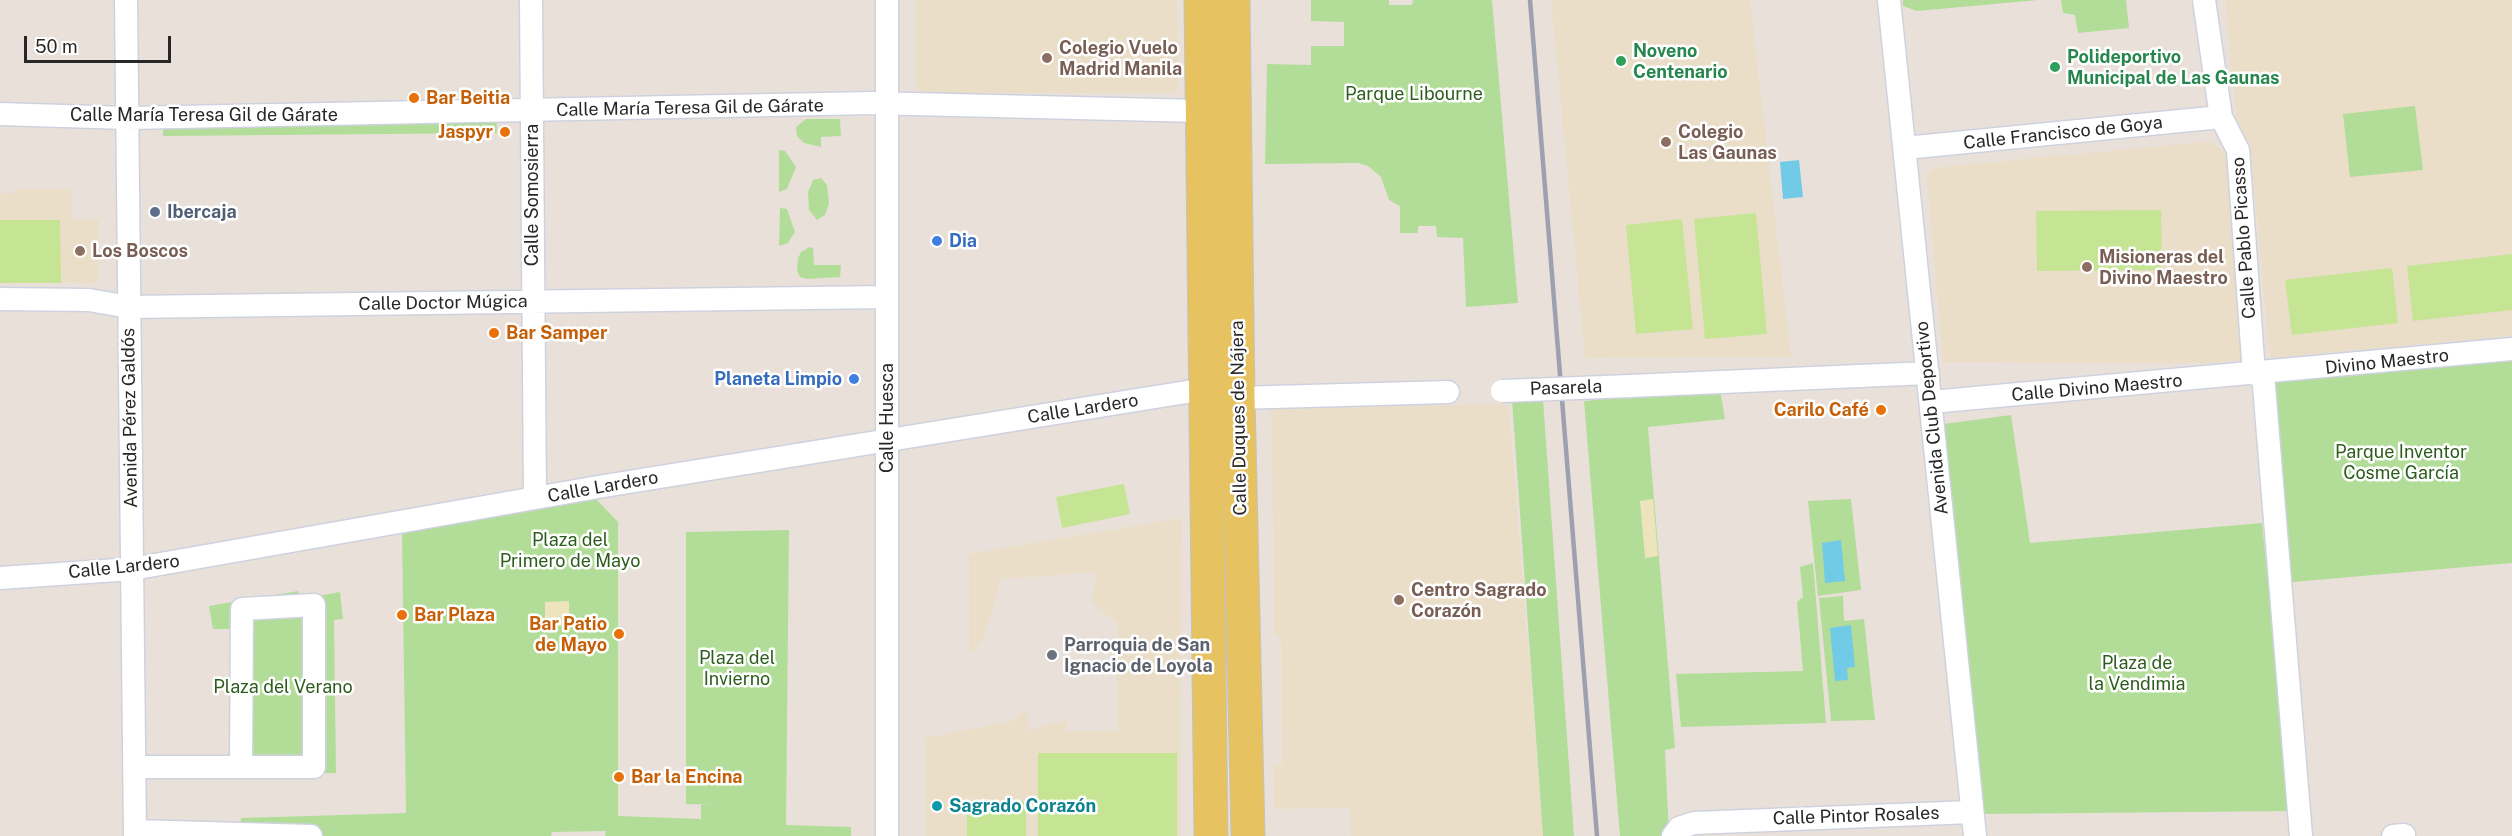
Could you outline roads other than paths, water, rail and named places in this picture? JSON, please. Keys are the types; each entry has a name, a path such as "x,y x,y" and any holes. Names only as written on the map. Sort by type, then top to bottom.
{"main road":[{"name":"Calle Duques de Nájera","path":"1200,0 1211,836"},
{"name":"Calle Duques de Nájera","path":"1233,0 1238,398 1248,836"}],"street":[{"name":"Avenida Pérez Galdós","path":"126,0 135,833"},
{"name":"Calle Somosierra","path":"531,0 535,498"},
{"name":"Calle Huesca","path":"886,0 887,836"},
{"name":"Avenida Club Deportivo","path":"1889,0 1975,836"},
{"name":"Calle Pablo Picasso","path":"2204,0 2221,117 2238,150 2258,374"},
{"name":"Calle María Teresa Gil de Gárate","path":"0,114 127,118 887,104 1200,111"},
{"name":"Calle Francisco de Goya","path":"1905,148 2221,117"},
{"name":"Calle Doctor Múgica","path":"0,299 89,300 129,307 887,297"},
{"name":"Divino Maestro","path":"2258,374 2512,350"},
{"name":"Pasarela","path":"1502,391 1928,373"},
{"path":"2258,374 2301,836"},
{"name":"Calle Divino Maestro","path":"1931,402 2258,374"},
{"name":"Calle Lardero","path":"0,578 132,569 535,498 1205,389"},
{"path":"1238,398 1448,392"},
{"path":"134,766 314,767 314,605 242,609 241,766"},
{"name":"Calle Pintor Rosales","path":"1673,836 1679,828 1694,823 1972,812"},
{"path":"135,833 311,836"}],"water":[{"path":"1799,160 1803,197 1783,199 1780,162"},
{"path":"1841,540 1845,581 1825,583 1822,543"},
{"path":"1851,625 1855,667 1847,668 1848,680 1835,681 1830,628"}],"railway":[{"path":"1530,0 1597,836"}],"place":[{"name":"Colegio Vuelo Madrid Manila","path":"1047,58"},
{"name":"Noveno Centenario","path":"1621,61"},
{"name":"Polideportivo Municipal de Las Gaunas","path":"2055,67"},
{"name":"Bar Beitia","path":"414,98"},
{"name":"Jaspyr","path":"505,132"},
{"name":"Colegio Las Gaunas","path":"1666,142"},
{"name":"Ibercaja","path":"155,212"},
{"name":"Dia","path":"937,241"},
{"name":"Los Boscos","path":"80,251"},
{"name":"Misioneras del Divino Maestro","path":"2087,267"},
{"name":"Bar Samper","path":"494,333"},
{"name":"Planeta Limpio","path":"854,379"},
{"name":"Carilo Café","path":"1881,410"},
{"name":"Centro Sagrado Corazón","path":"1399,600"},
{"name":"Bar Plaza","path":"402,615"},
{"name":"Bar Patio de Mayo","path":"619,634"},
{"name":"Parroquia de San Ignacio de Loyola","path":"1052,655"},
{"name":"Bar la Encina","path":"619,777"},
{"name":"Sagrado Corazón","path":"937,806"}],"park label":[{"name":"Parque Libourne","path":"1414,94"},
{"name":"Parque Inventor Cosme García","path":"2401,462"},
{"name":"Plaza del Primero de Mayo","path":"570,550"},
{"name":"Plaza del Invierno","path":"737,668"},
{"name":"Plaza de la Vendimia","path":"2137,673"},
{"name":"Plaza del Verano","path":"283,687"}]}
